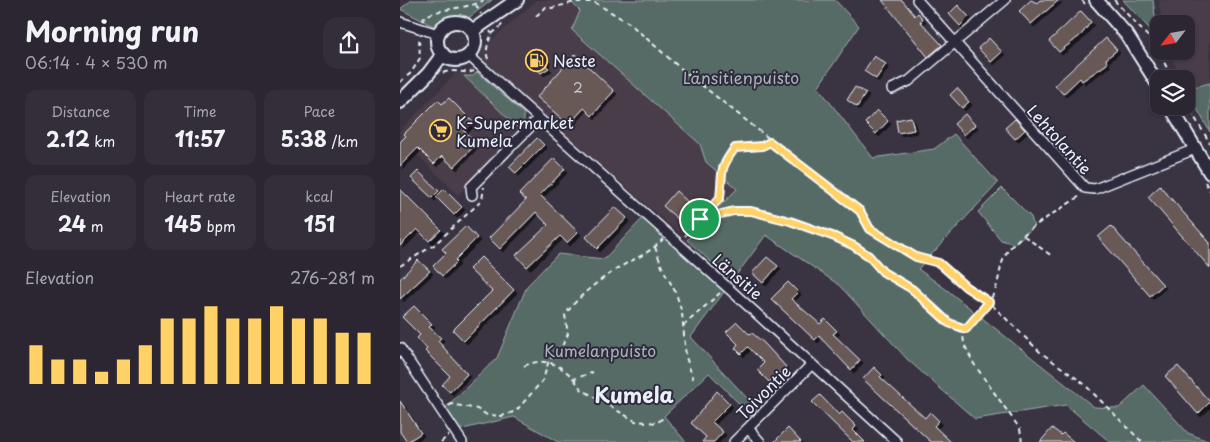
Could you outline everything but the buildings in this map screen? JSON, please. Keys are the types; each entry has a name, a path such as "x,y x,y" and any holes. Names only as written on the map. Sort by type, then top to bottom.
{"street":[{"path":"472,31 484,20 517,0"},
{"name":"Lehtolantie","path":"918,0 1077,181 1088,190 1195,148"},
{"path":"892,90 909,81 1005,0"},
{"path":"1092,3 1127,35 1150,80"},
{"path":"400,22 438,34"},
{"path":"457,22 472,31 474,42 468,55 454,60 443,54 438,46 438,34 446,25 457,22"},
{"path":"400,102 428,74 443,54"},
{"name":"Länsitie","path":"468,55 897,442"},
{"path":"1175,115 1210,173"},
{"path":"472,195 471,187 538,119"},
{"path":"400,348 462,442"},
{"name":"Toivontie","path":"734,442 812,364"},
{"path":"748,428 760,442"}],"path":[{"path":"1082,0 1092,3"},
{"path":"1114,0 1153,42 1167,70"},
{"path":"536,16 546,7 575,2 594,2 629,23 679,68 770,142 860,211 870,229 916,257 939,263 966,287 989,302 1040,352 1083,383 1142,442"},
{"path":"476,5 492,34 489,39 486,55 491,64"},
{"path":"1193,115 1210,143"},
{"path":"678,243 720,198 719,183 725,162 735,148 762,146 770,142"},
{"path":"1022,442 1020,429 966,350 963,334 989,302 997,286 1004,257 1024,236 1088,190"},
{"path":"400,266 434,245 470,211"},
{"path":"700,219 734,211 751,211 790,221 835,237 869,256 883,272 912,289 949,323 966,329"},
{"path":"442,411 451,404 477,409 487,415 502,416 516,411 543,380 548,363 568,334 565,315 576,299 615,270 635,261 655,247 668,234"},
{"path":"1024,236 1052,256"},
{"path":"655,247 662,267 676,293 683,326 686,357 693,379"},
{"path":"683,326 727,287"},
{"path":"524,366 537,360 563,368 574,378 581,389 635,421 657,423 664,416"},
{"path":"574,378 593,372"}],"shaded area":[{"path":"537,0 569,0 700,144 706,162 737,189 687,240 485,64 479,51"},
{"path":"1159,0 1210,0 1210,83 1195,87 1195,70 1177,70 1173,60 1195,60 1195,15 1161,15"},
{"path":"456,73 464,74 521,130 458,195 400,138 400,131"}],"green space":[{"path":"412,0 492,0 453,30 443,31 400,9"},
{"name":"Länsitienpuisto","path":"569,0 835,0 859,26 818,87 873,158 934,149 954,134 998,183 918,269 1094,407 1119,408 1144,385 1188,433 1210,442 1110,442 1066,405 975,419 908,360 839,285 766,235 732,281 687,240 737,189 706,162 700,144 572,30 580,11"},
{"path":"1123,0 1153,0 1155,15 1150,15 1150,29"},
{"path":"477,72 524,114 524,126 518,133 519,129 464,76 473,76"},
{"path":"1210,83 1210,132 1195,105 1195,87"},
{"path":"1002,188 1031,217 1034,227 1014,244 1001,240 978,212"},
{"name":"Kumelanpuisto","path":"643,218 724,292 691,337 757,409 751,416 709,373 664,416 686,442 558,442 514,417 454,431 442,411 497,358 527,286 558,254 604,259"}],"place":[{"name":"Neste","path":"537,60"},
{"name":"K-Supermarket Kumela","path":"440,131"}],"district":[{"name":"Kumela","path":"634,394"}],"route":[{"path":"770,142 860,211 870,229 916,257 939,263 966,287 989,302 966,329 949,323 924,298 883,272 869,256 835,237 809,230 790,221 751,211 734,211 700,219 720,198 719,183 725,162 735,148 762,146 770,142"}]}
